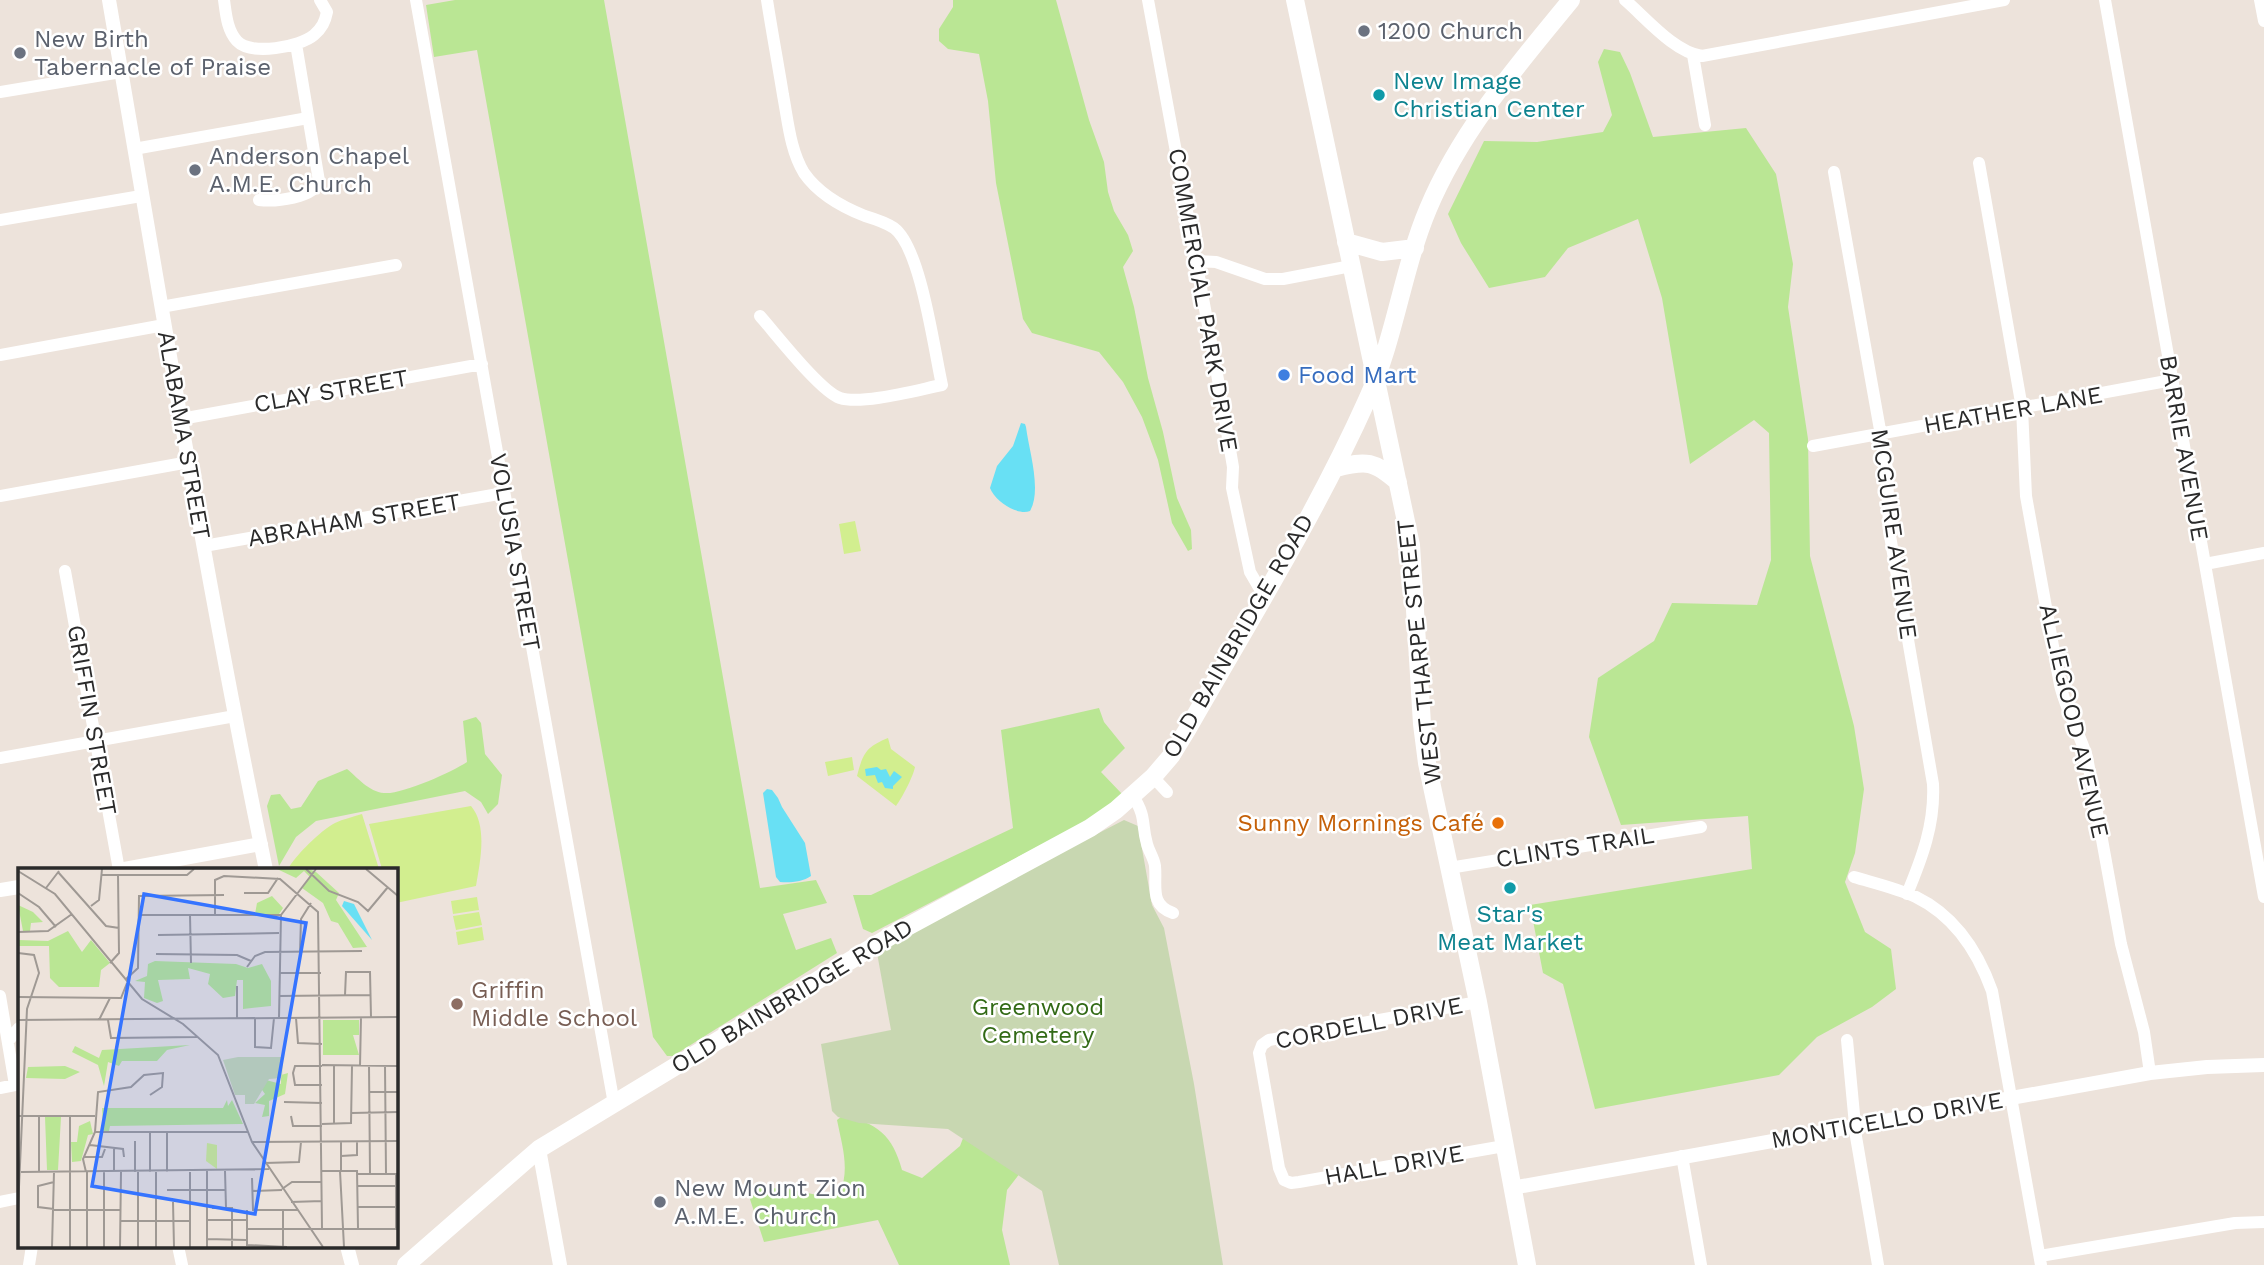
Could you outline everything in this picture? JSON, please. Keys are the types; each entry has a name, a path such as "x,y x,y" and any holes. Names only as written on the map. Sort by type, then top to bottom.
{"main road":[{"name":"WEST THARPE STREET","path":"1295,0 1411,545 1422,724 1427,763 1478,1002 1527,1265"},
{"name":"OLD BAINBRIDGE ROAD","path":"406,1265 539,1149 894,934 1090,828 1133,796 1153,777 1171,756 1187,730 1336,468 1375,382 1427,211 1447,168 1495,93 1571,0"},
{"path":"1346,242 1381,252 1415,248"},
{"path":"1336,468 1364,463 1380,467 1398,482"}],"street":[{"name":"ALABAMA STREET","path":"109,0 164,325 235,716 266,868"},
{"path":"224,0 232,32 241,44 262,49 296,44 313,37 325,23 327,12 320,0"},
{"name":"VOLUSIA STREET","path":"416,0 614,1104"},
{"path":"760,316 822,385 839,397 862,400 942,385 916,268 907,242 889,225 852,211 823,192 805,174 799,162 790,132 767,0"},
{"name":"COMMERCIAL PARK DRIVE","path":"1148,0 1233,467 1232,488 1250,572 1264,596"},
{"path":"1625,0 1678,47 1693,55 1712,55 2004,0"},
{"name":"BARRIE AVENUE","path":"2105,0 2264,897"},
{"path":"2260,0 2264,20"},
{"path":"259,200 271,201 315,191 319,181 296,44"},
{"path":"1693,55 1705,125"},
{"path":"0,92 121,72"},
{"path":"134,149 308,118"},
{"name":"ALLIEGOOD AVENUE","path":"1979,163 2022,408 2026,496 2060,685 2087,757 2121,944 2144,1032 2150,1073"},
{"name":"MCGUIRE AVENUE","path":"1834,172 1881,434 1889,491 1889,530 1933,784 1934,802 1930,828 1923,856 1907,894"},
{"path":"0,220 141,196"},
{"path":"1197,261 1216,262 1265,279 1283,279 1351,266"},
{"path":"161,307 396,265"},
{"path":"0,355 164,325"},
{"name":"CLAY STREET","path":"181,419 482,364"},
{"name":"HEATHER LANE","path":"1813,446 2172,380"},
{"path":"0,496 189,462"},
{"name":"ABRAHAM STREET","path":"204,546 504,493"},
{"path":"2205,564 2264,553"},
{"name":"GRIFFIN STREET","path":"65,571 119,868"},
{"path":"0,758 235,716"},
{"path":"1153,777 1167,792"},
{"path":"1133,796 1144,817 1147,844 1155,865 1154,893 1160,906 1173,914"},
{"name":"CLINTS TRAIL","path":"1449,868 1700,827"},
{"path":"130,868 261,844"},
{"path":"1854,877 1916,898 1947,919 1971,945 1982,964 1992,992 2041,1261 2235,1223 2264,1222"},
{"path":"0,890 18,887"},
{"path":"0,996 15,1085 0,1088"},
{"name":"CORDELL DRIVE","path":"1284,1180 1279,1168 1261,1066 1259,1053 1262,1045 1269,1040 1478,1002"},
{"path":"8,1041 18,1029"},
{"path":"1847,1040 1855,1125 1878,1265"},
{"name":"MONTICELLO DRIVE","path":"1513,1188 2150,1073 2264,1065"},
{"name":"HALL DRIVE","path":"1284,1180 1291,1183 1300,1182 1504,1146"},
{"path":"539,1149 561,1265"},
{"path":"1682,1156 1701,1265"},
{"path":"0,1202 18,1198"},
{"path":"348,1248 352,1265"}],"green space":[{"path":"455,0 604,0 760,888 816,880 827,903 783,914 796,950 831,938 837,953 673,1056 667,1056 653,1037 477,50 434,57 426,5"},
{"path":"953,0 1056,0 1089,120 1104,162 1108,192 1133,251 1123,267 1177,498 1191,530 1192,549 1188,551 1172,523 1158,460 1142,417 1123,382 1099,352 1032,333 1023,319 996,183 988,101 979,54 948,49 939,41 939,29 953,7"},
{"path":"1604,49 1620,52 1653,137 1746,128 1776,174 1793,264 1788,307 1808,439 1810,556 1854,726 1864,789 1855,853 1845,882 1865,932 1891,949 1896,989 1872,1007 1817,1037 1779,1075 1595,1109 1563,984 1543,973 1530,905 1752,869 1748,816 1621,825 1589,737 1598,678 1654,641 1672,603 1757,605 1771,560 1769,433 1754,420 1690,464 1662,298 1638,219 1568,248 1545,277 1489,288 1461,243 1448,214 1484,141 1537,142 1603,132 1612,115 1598,62"},
{"path":"855,521 861,551 844,554 839,524"},
{"path":"1099,708 1104,722 1125,748 1101,772 1123,795 1087,821 872,933 863,929 853,895 871,895 1013,828 1001,730"},
{"path":"476,717 481,723 485,754 502,775 498,804 488,814 481,802 465,791 316,821 296,837 279,866 267,806 271,795 280,794 291,809 301,807 318,781 347,769 368,787 384,793 426,782 467,762 463,721"},
{"path":"888,738 891,749 915,767 896,806 857,776 866,752"},
{"path":"852,757 854,770 828,776 825,762"},
{"path":"471,806 480,824 481,834 476,886 397,903 397,868 382,868 369,824"},
{"path":"362,814 379,868 289,868 309,844 329,826"},
{"name":"Greenwood Cemetery","path":"1124,820 1138,826 1152,905 1164,928 1194,1084 1223,1265 1059,1265 1042,1191 948,1129 859,1123 838,1117 832,1111 821,1044 891,1030 877,953 940,915"},
{"path":"477,897 479,910 453,914 451,901"},
{"path":"479,912 482,925 456,930 453,916"},
{"path":"482,927 484,940 458,945 456,932"},
{"path":"842,1116 865,1122 882,1132 894,1148 902,1170 922,1178 960,1146 965,1133 1024,1168 1007,1190 1002,1230 1010,1265 899,1265 878,1220 764,1242 746,1187 788,1189 822,1196 840,1193 845,1166 837,1120"}],"water":[{"path":"1021,423 1026,427 1035,482 1030,511 1025,512 1007,506 990,488 997,466 1013,446"},
{"path":"865,769 886,769 890,777 894,771 902,777 893,789 885,788 882,782 878,783 875,775 866,776"},
{"path":"767,789 772,790 778,798 805,843 811,876 808,878 796,882 780,882 776,877 763,793"}],"place":[{"name":"1200 Church","path":"1364,31"},
{"name":"New Birth Tabernacle of Praise","path":"20,53"},
{"name":"New Image Christian Center","path":"1379,95"},
{"name":"Anderson Chapel A.M.E. Church","path":"195,170"},
{"name":"Food Mart","path":"1284,375"},
{"name":"Sunny Mornings Café","path":"1498,823"},
{"name":"Star's Meat Market","path":"1510,888"},
{"name":"Griffin Middle School","path":"457,1004"},
{"name":"New Mount Zion A.M.E. Church","path":"660,1202"}]}
